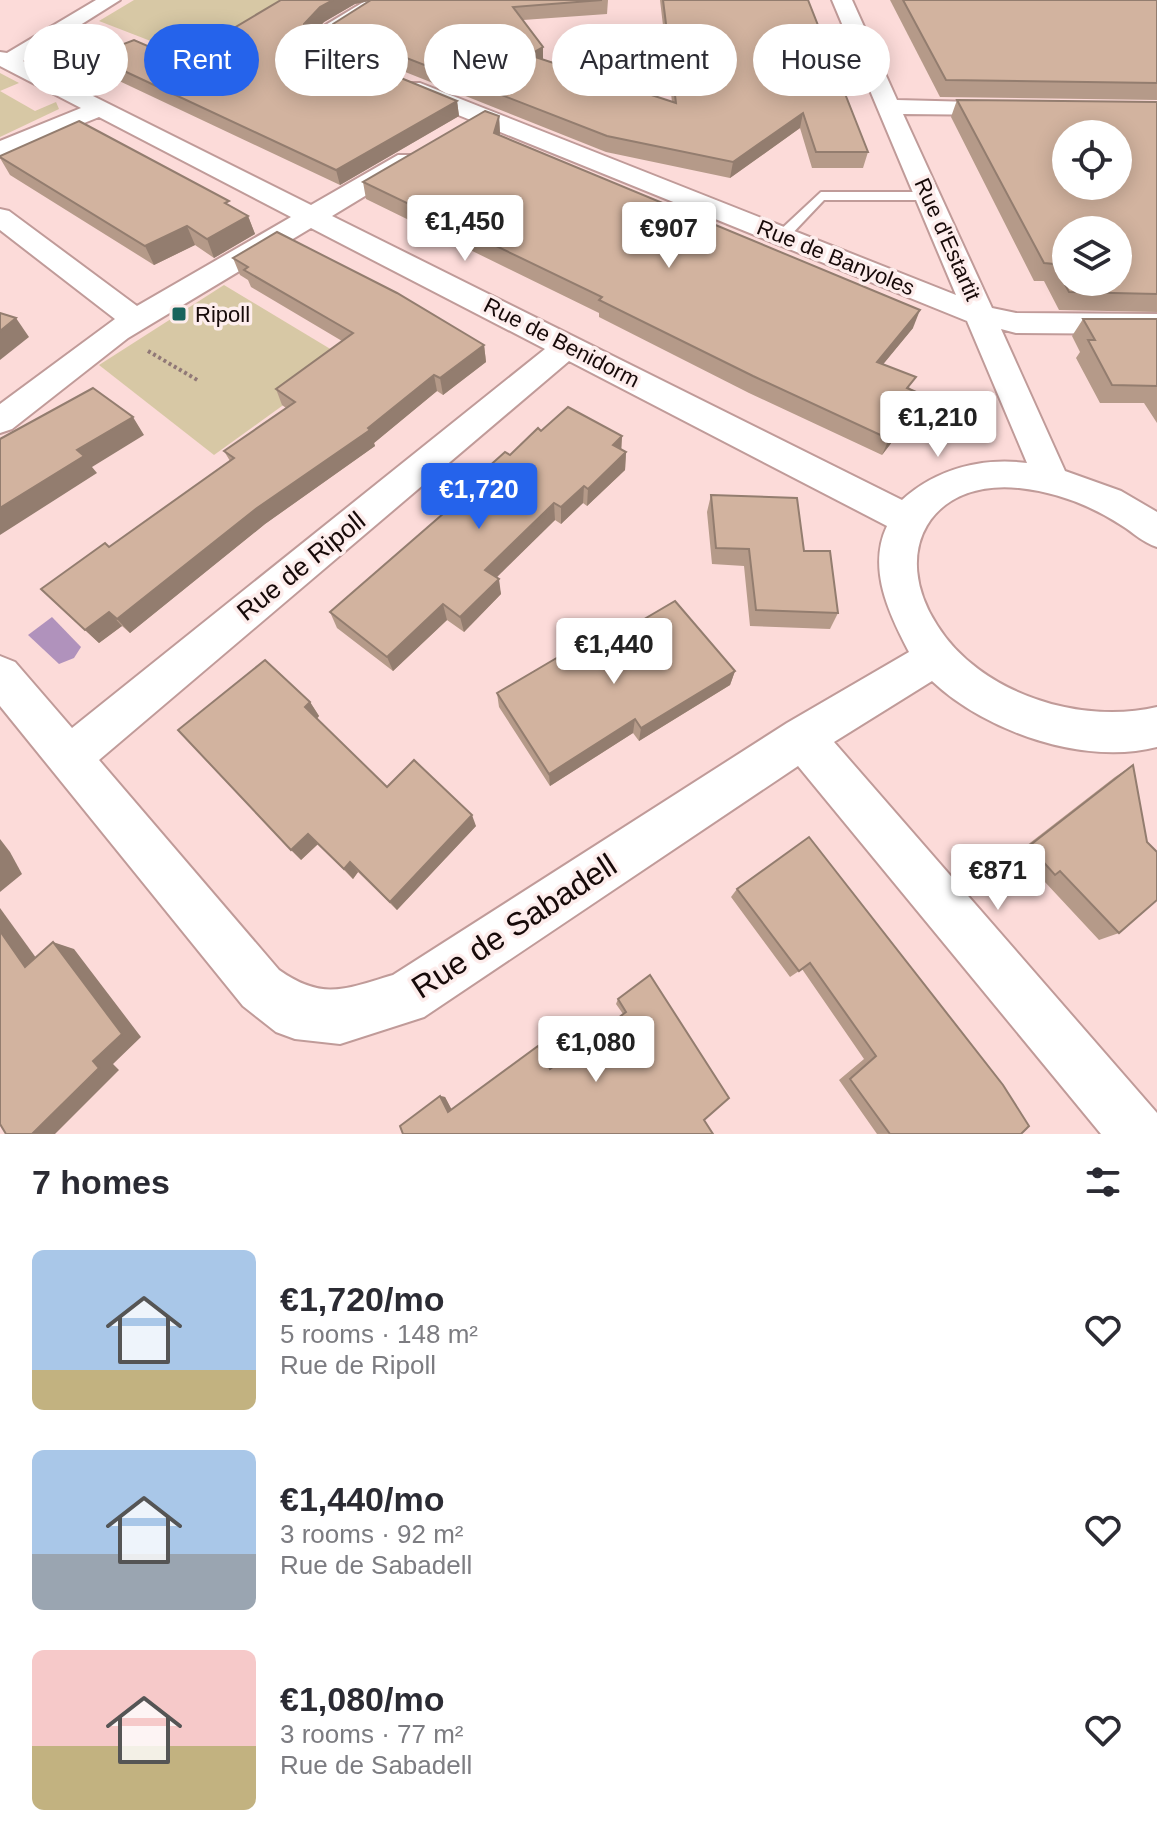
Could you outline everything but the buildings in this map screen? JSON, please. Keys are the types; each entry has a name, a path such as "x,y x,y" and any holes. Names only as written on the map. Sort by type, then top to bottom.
{"street":[{"path":"5,59 110,0"},
{"name":"Rue de Banyoles","path":"380,0 326,33 320,41 322,50 983,316 1016,323 1157,324"},
{"name":"Rue d'Estartit","path":"842,0 887,107 983,316 1052,480"},
{"name":"Rue de Benidorm","path":"5,59 908,520"},
{"path":"887,107 1034,108"},
{"path":"0,150 102,108"},
{"path":"456,132 483,116"},
{"path":"0,421 126,325 431,146"},
{"path":"0,217 126,325"},
{"name":"Rue de Ripoll","path":"71,756 569,345"},
{"path":"1157,532 1099,495 1052,480 1006,475 965,480 931,495 908,520 897,551 899,588 916,627 936,657 959,679 1041,722 1095,733 1144,731 1157,727"},
{"name":"Rue de Sabadell","path":"0,675 71,756 261,988 295,1013 340,1017 405,998 802,738 936,657"},
{"path":"802,738 1138,1134"}],"lane":[{"path":"782,236 821,196 928,196"}],"path":[{"path":"126,325 199,381"}],"shaded area":[{"path":"134,0 287,0 247,24 144,24 144,38 128,32 128,24 99,21"},
{"path":"0,73 19,83 0,91"},
{"path":"0,91 35,111 56,102 59,109 0,137"},
{"path":"224,285 347,359 214,455 99,365"},
{"path":"52,617 81,647 74,658 59,664 28,635"}],"place":[{"name":"Ripoll","path":"179,314"}]}
